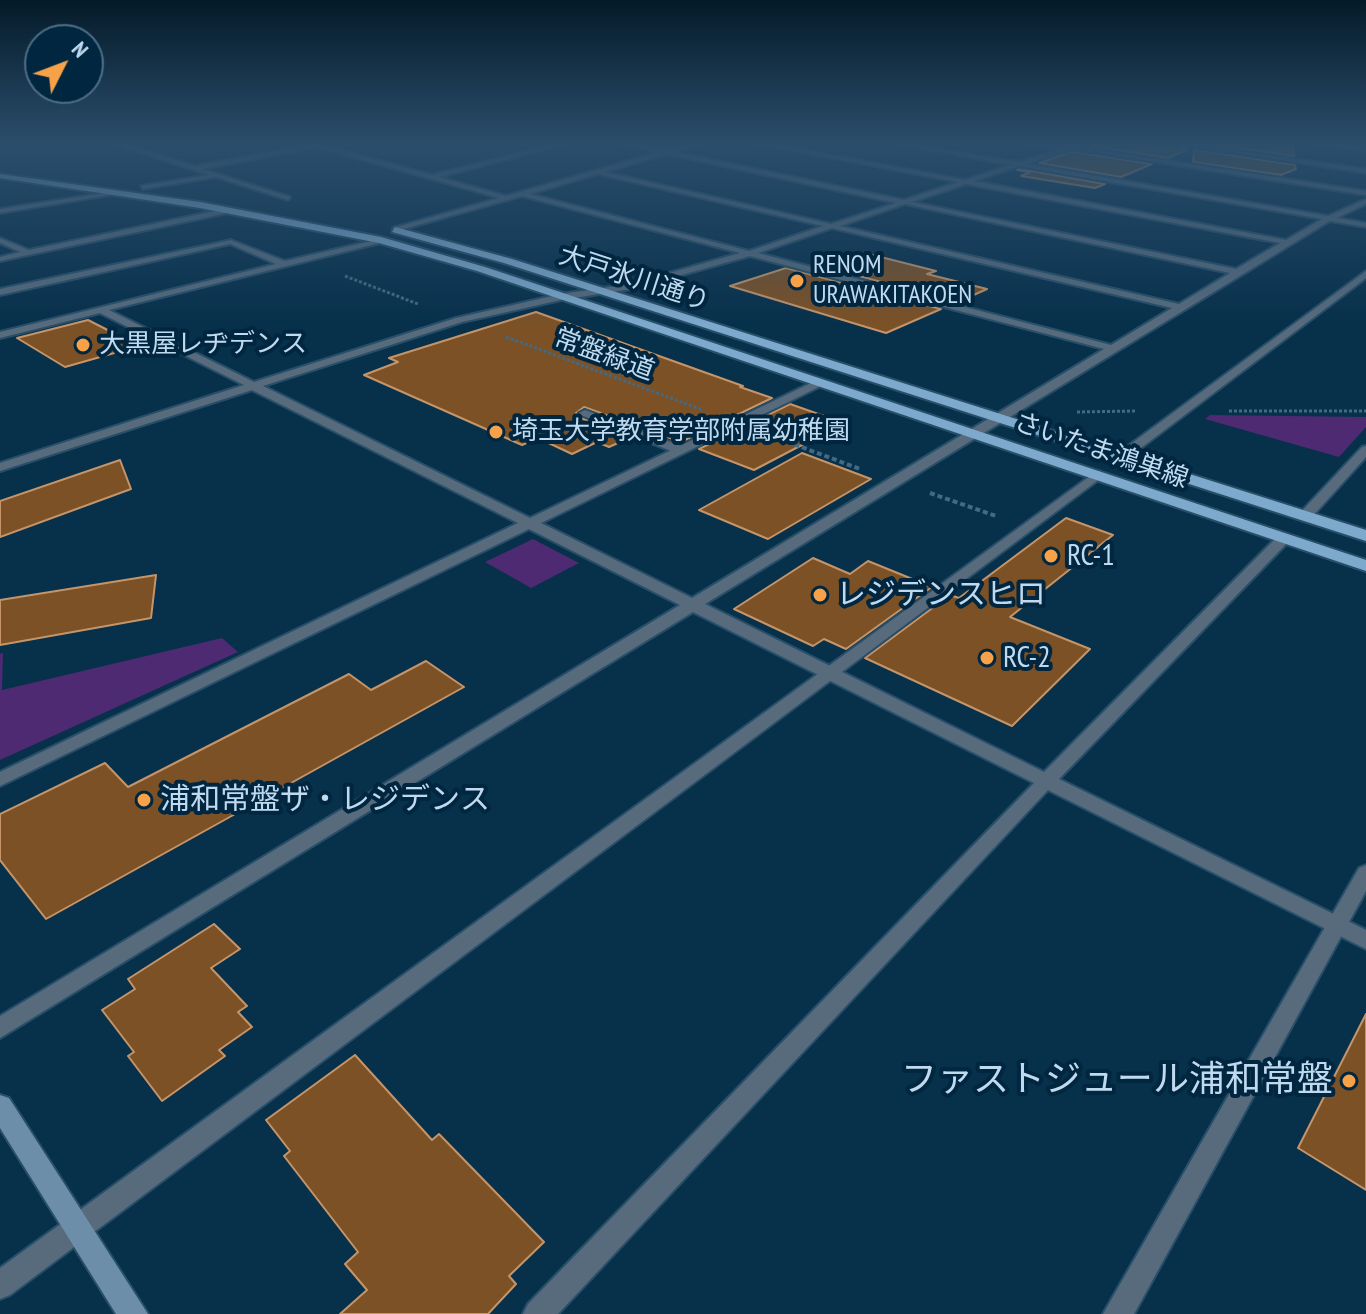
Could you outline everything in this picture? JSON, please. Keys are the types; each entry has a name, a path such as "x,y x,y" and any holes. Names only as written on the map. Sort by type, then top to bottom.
{"main road":[{"path":"187,203 229,210"},
{"path":"249,203 260,205"},
{"name":"大戸氷川通り","path":"229,210 381,240 819,383"},
{"name":"大戸氷川通り","path":"360,222 600,291 846,370"},
{"name":"さいたま鴻巣線","path":"846,370 1366,536"},
{"name":"さいたま鴻巣線","path":"819,383 1366,566"}],"street":[{"path":"0,211 47,203"},
{"path":"396,230 489,203"},
{"path":"559,203 1113,348"},
{"path":"734,203 1181,307"},
{"path":"0,467 459,320 561,297 631,286 750,253 900,203"},
{"path":"910,203 1237,272"},
{"path":"1079,203 1287,242"},
{"path":"1243,203 1366,225"},
{"path":"0,1028 1237,272 1362,203"},
{"path":"0,259 229,210"},
{"path":"0,240 26,252"},
{"path":"0,335 381,240"},
{"path":"0,292 231,242 284,264"},
{"path":"1121,457 1366,274"},
{"path":"101,310 1366,940"},
{"path":"0,780 819,383"},
{"path":"585,413 680,450"},
{"path":"1305,516 1366,450"},
{"path":"0,1285 1097,475"},
{"path":"538,1314 1046,781 1284,538"},
{"path":"1118,1314 1366,873"},
{"path":"0,1106 133,1314"}],"path":[{"name":"常盤緑道","path":"302,260 894,481"},
{"path":"924,491 1027,527"}],"shaded area":[{"path":"1210,415 1366,417 1366,427 1339,457 1205,419"},
{"path":"533,539 579,563 531,588 485,562"},
{"path":"222,638 238,652 0,760 0,654 3,653 2,690"}],"building":[{"path":"865,253 936,271 927,274 987,289 958,302 824,267"},
{"path":"786,268 941,309 886,333 730,286"},
{"path":"536,312 772,398 681,442 584,407 576,413 579,417 629,438 609,447 597,442 572,454 538,438 522,445 364,375 398,362 389,358"},
{"name":"大黒屋レヂデンス","path":"88,320 139,346 65,367 17,338"},
{"path":"790,404 844,423 754,470 699,449"},
{"path":"802,453 871,479 768,539 699,510"},
{"path":"120,460 131,489 0,537 0,501"},
{"name":"RC-2","path":"1066,518 1113,535 1010,617 1090,649 1012,726 865,658 950,595 959,598"},
{"name":"レジデンスヒロ","path":"813,558 850,574 868,561 932,587 846,649 824,639 813,646 734,609"},
{"path":"156,575 151,618 0,645 0,600"},
{"name":"浦和常盤ザ・レジデンス","path":"426,661 464,687 46,919 0,860 0,814 105,763 128,787 349,674 371,690"},
{"path":"214,924 240,949 211,968 247,1006 238,1012 252,1027 219,1050 225,1056 162,1101 128,1056 134,1052 102,1010 135,989 128,979"},
{"name":"ファストジュール浦和常盤","path":"1366,1014 1366,1190 1298,1148"},
{"path":"355,1055 432,1140 439,1134 544,1242 509,1276 516,1284 488,1314 340,1314 367,1290 345,1264 358,1252 284,1156 290,1151 266,1120"}],"place":[{"name":"RENOM URAWAKITAKOEN","path":"797,281"},
{"name":"大黒屋レヂデンス","path":"83,345"},
{"name":"埼玉大学教育学部附属幼稚園","path":"496,432"},
{"name":"RC-1","path":"1051,556"},
{"name":"レジデンスヒロ","path":"820,595"},
{"name":"RC-2","path":"987,658"},
{"name":"浦和常盤ザ・レジデンス","path":"144,800"},
{"name":"ファストジュール浦和常盤","path":"1349,1081"}]}
